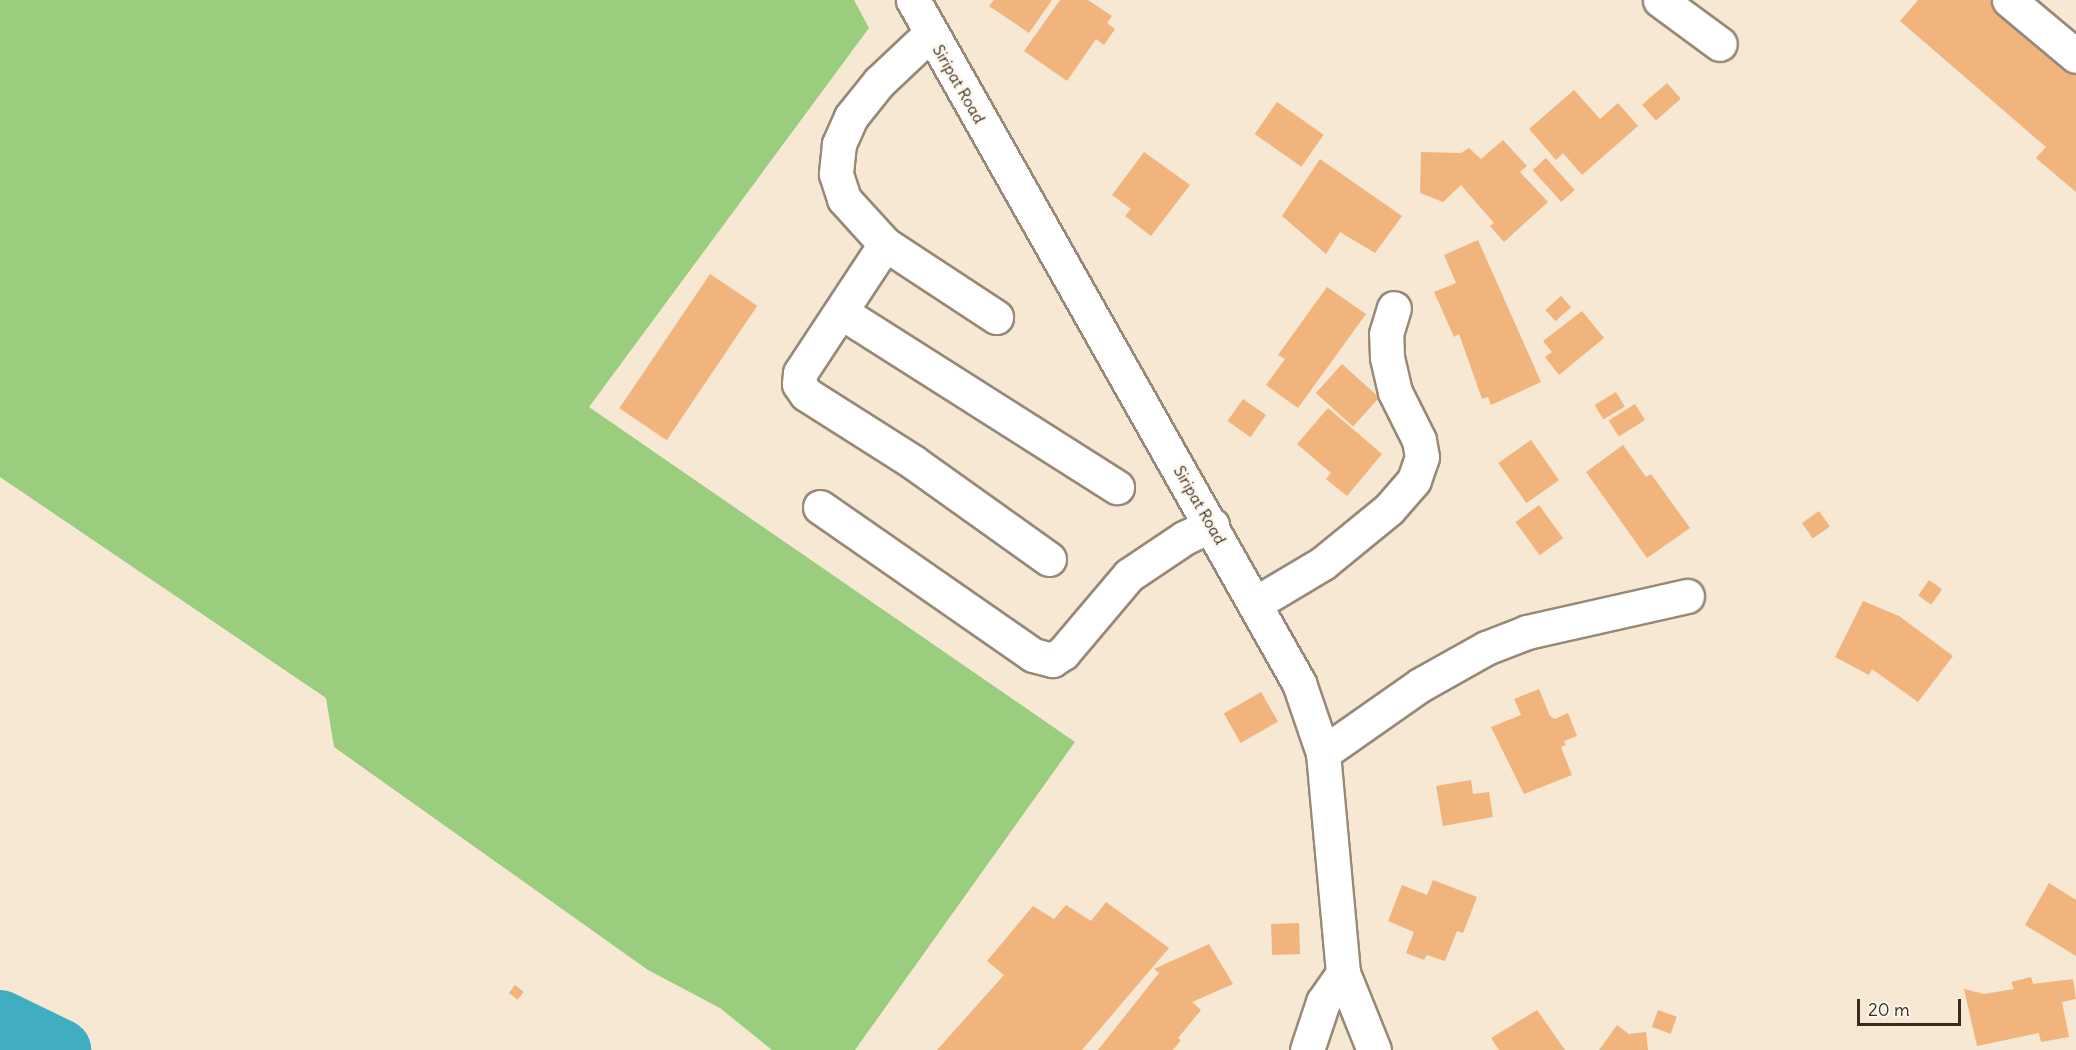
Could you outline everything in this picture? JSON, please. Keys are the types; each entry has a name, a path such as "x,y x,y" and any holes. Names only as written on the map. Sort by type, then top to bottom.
{"street":[{"name":"Siripat Road","path":"913,0 930,34 1212,525 1299,683 1323,753 1343,973 1374,1050"},
{"path":"1660,0 1720,44"},
{"path":"2009,0 2076,56"},
{"path":"930,34 879,82 851,117 839,144 836,174 844,199 885,244 996,317"},
{"path":"885,244 800,373 799,384 806,394 913,462 1049,559"},
{"path":"1256,603 1323,563 1389,509 1414,480 1422,457 1419,440 1395,392 1387,357 1386,334 1394,308"},
{"path":"841,312 1117,487"},
{"path":"820,507 1033,655 1052,660 1063,653 1129,575 1184,538 1212,525"},
{"path":"1323,753 1420,686 1486,648 1527,632 1687,596"},
{"path":"1307,1050 1323,1002 1343,973"}],"green space":[{"path":"0,0 854,0 869,28 589,407 1075,742 855,1050 772,1050 720,1008 648,970 334,747 326,698 0,477"}],"building":[{"path":"994,0 1052,0 1029,33 989,6"},
{"path":"1060,0 1088,0 1112,16 1107,23 1115,29 1104,45 1096,39 1067,81 1024,51"},
{"path":"1918,0 1990,0 2076,75 2076,192 2036,158 2046,147 1900,21"},
{"path":"1667,83 1681,99 1656,120 1642,105"},
{"path":"1574,90 1600,119 1618,103 1638,126 1582,175 1563,153 1556,160 1529,129"},
{"path":"1277,102 1324,135 1301,167 1255,134"},
{"path":"1503,140 1527,166 1520,172 1548,202 1504,242 1490,226 1494,223 1461,185 1443,202 1420,193 1421,152 1461,153 1469,148 1481,159"},
{"path":"1144,152 1190,185 1151,236 1125,216 1131,209 1112,195"},
{"path":"1546,158 1575,190 1561,202 1533,170"},
{"path":"1320,159 1402,216 1375,253 1340,232 1326,254 1282,216"},
{"path":"1478,240 1541,382 1491,405 1488,397 1482,399 1459,334 1454,337 1434,292 1456,283 1444,255"},
{"path":"710,274 757,306 667,440 619,408"},
{"path":"1327,287 1366,314 1298,408 1266,385 1285,359 1278,355"},
{"path":"1561,296 1571,307 1555,321 1545,310"},
{"path":"1582,311 1604,338 1559,375 1545,357 1552,352 1543,341"},
{"path":"1342,364 1379,397 1353,426 1316,393"},
{"path":"1616,392 1625,407 1603,419 1595,405"},
{"path":"1243,399 1266,415 1250,437 1228,421"},
{"path":"1635,404 1645,420 1619,437 1609,420"},
{"path":"1328,408 1382,454 1347,496 1326,479 1331,473 1297,444"},
{"path":"1531,440 1559,480 1526,503 1498,463"},
{"path":"1623,445 1646,477 1651,474 1690,528 1647,558 1586,472"},
{"path":"1539,505 1563,538 1540,555 1516,522"},
{"path":"1819,511 1830,527 1813,539 1802,523"},
{"path":"1929,580 1942,589 1931,605 1918,596"},
{"path":"1863,601 1899,616 1953,656 1918,702 1872,669 1869,675 1835,657"},
{"path":"1539,689 1550,716 1555,719 1568,713 1577,736 1564,741 1566,745 1561,747 1572,775 1524,794 1491,727 1521,715 1514,699"},
{"path":"1261,692 1278,721 1241,743 1224,714"},
{"path":"1471,780 1473,794 1489,792 1493,817 1443,826 1436,786"},
{"path":"1433,880 1477,897 1463,933 1457,931 1445,961 1427,955 1424,960 1406,953 1414,932 1388,921 1402,885 1427,895"},
{"path":"2049,883 2076,900 2076,956 2025,925"},
{"path":"1106,902 1169,948 1082,1050 937,1050 1004,975 987,961 1033,906 1054,919 1066,905 1091,921"},
{"path":"1299,923 1300,954 1272,955 1271,924"},
{"path":"1209,944 1233,984 1192,1002 1201,1010 1178,1038 1181,1040 1173,1050 1098,1050 1159,973 1154,969"},
{"path":"2031,977 2033,984 2073,979 2076,999 2062,1002 2069,1037 2041,1042 2039,1033 1977,1046 1964,989 1984,994 2014,989 2011,982"},
{"path":"515,985 524,992 518,1000 509,993"},
{"path":"1537,1010 1565,1050 1499,1050 1491,1038"},
{"path":"1658,1010 1677,1017 1671,1034 1652,1027"},
{"path":"1617,1025 1629,1034 1646,1032 1648,1050 1599,1050"}],"waterway":[{"path":"0,1021 60,1050"}]}
